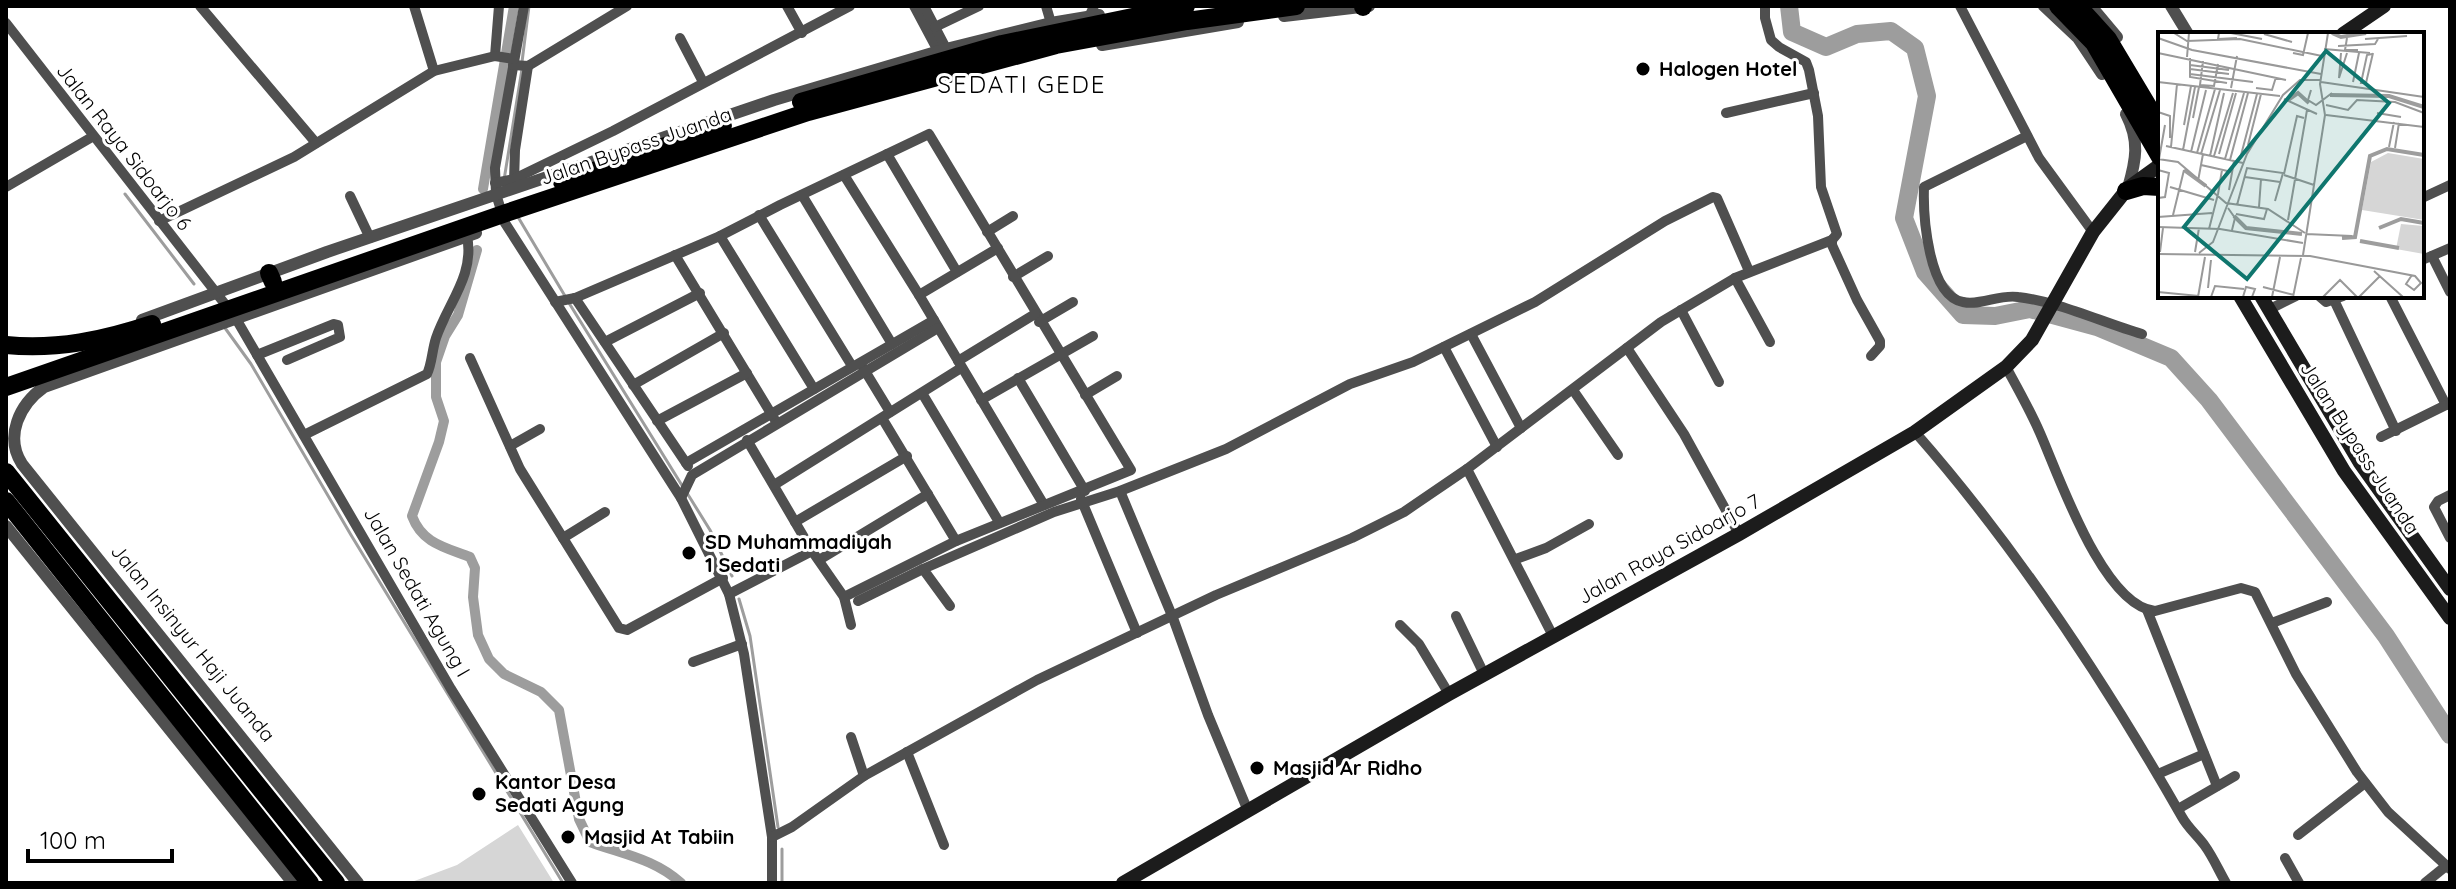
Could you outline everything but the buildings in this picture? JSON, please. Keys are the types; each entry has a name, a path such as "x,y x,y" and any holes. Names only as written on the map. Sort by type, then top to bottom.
{"highway":[{"name":"Jalan Bypass Juanda","path":"686,145 838,85 1049,33 1186,6"},
{"name":"Jalan Bypass Juanda","path":"6,345 48,348 75,345 219,307 271,277 506,213 648,153 733,140 928,82 947,57 1056,45 1296,6"},
{"path":"2058,6 2094,43 2158,154"},
{"path":"2078,6 2119,48 2158,122"},
{"path":"2127,189 2158,187"},
{"name":"Jalan Bypass Juanda","path":"6,387 384,245"},
{"path":"6,380 45,373"},
{"name":"Jalan Insinyur Haji Juanda","path":"6,472 106,582 336,883"},
{"path":"6,501 57,577 283,859 310,883"}],"main road":[{"path":"2346,32 2384,6"},
{"name":"Jalan Raya Sidoarjo 7","path":"1123,883 1484,674 1739,534 1915,432 2006,367 2032,340 2093,232 2127,189 2158,166"},
{"name":"Jalan Bypass Juanda","path":"2241,298 2344,471 2450,618"},
{"name":"Jalan Bypass Juanda","path":"2265,303 2354,455 2450,589"}],"street":[{"path":"414,6 434,71"},
{"path":"499,6 513,62 506,185"},
{"path":"524,6 497,146 514,220 566,300 683,495 723,578 742,644 772,837 772,883"},
{"path":"159,221 271,169 434,71 513,62 627,6"},
{"path":"787,6 802,33"},
{"path":"350,196 384,245 613,131 850,6"},
{"path":"914,6 947,57"},
{"path":"924,6 947,57"},
{"path":"935,27 979,6"},
{"path":"1046,6 1051,23"},
{"path":"947,57 1092,12 1145,6"},
{"path":"928,82 1108,44 1245,21 1371,6"},
{"path":"772,837 792,827 864,776 1037,680 1216,595 1398,515 1467,469 1681,310 1749,271 1832,240 1837,234 1821,187 1818,116 1806,62 1771,40 1765,6"},
{"path":"1960,6 2027,136 2069,202 2093,232"},
{"path":"2044,6 2078,38 2133,128 2137,149 2127,189"},
{"path":"2091,6 2158,106"},
{"path":"2171,6 2187,32"},
{"path":"204,7 316,143"},
{"name":"Jalan Raya Sidoarjo 6","path":"6,23 159,221 219,307"},
{"path":"680,38 703,82"},
{"path":"1726,113 1814,93"},
{"path":"566,300 720,236 929,134 1131,470 1054,512 858,601"},
{"path":"2027,136 1924,187 1923,216 1939,282 1950,295 1964,302 2018,297 2142,334"},
{"path":"6,187 92,137"},
{"path":"6,338 38,340 81,335 219,307 514,220 686,145"},
{"path":"506,185 648,153"},
{"path":"887,154 957,272"},
{"path":"844,175 1044,505"},
{"path":"2424,197 2450,185"},
{"path":"802,195 892,344"},
{"path":"844,597 999,522 1044,505 1120,491 1236,445 1350,384 1413,362 1535,302 1665,221 1713,197 1717,198 1749,271"},
{"path":"759,215 859,366 956,541"},
{"path":"987,232 1013,216"},
{"path":"304,435 427,374 436,337 460,290 468,263 467,236"},
{"path":"720,236 814,389"},
{"path":"1832,240 1833,250 1880,341 1880,346 1871,356"},
{"path":"919,295 998,248"},
{"path":"2450,248 2427,258 2450,292"},
{"path":"675,255 778,425"},
{"path":"1013,277 1048,256"},
{"path":"1735,278 1770,342"},
{"path":"605,342 700,293"},
{"path":"2265,303 2289,298"},
{"path":"2338,298 2396,431"},
{"path":"2381,437 2448,404 2391,298"},
{"path":"566,300 605,342 686,463 691,478"},
{"path":"774,485 922,393 959,364 1037,318 1073,302"},
{"name":"Jalan Sedati Agung I","path":"219,307 257,355 451,689 572,883"},
{"name":"Jalan Insinyur Haji Juanda","path":"219,307 44,387 26,402 17,421 16,447 19,458 106,582 358,883"},
{"path":"1681,310 1719,382"},
{"path":"683,495 691,478 778,425 892,344 936,324"},
{"path":"686,463 814,389 936,324"},
{"path":"257,355 338,325 340,337 287,360"},
{"path":"633,385 724,333"},
{"path":"1471,334 1521,428"},
{"path":"981,400 1093,336"},
{"path":"1444,347 1497,447"},
{"path":"1627,348 1688,441 1739,534"},
{"path":"470,358 520,469 621,629 627,630 723,578"},
{"path":"2006,367 2039,432 2082,533 2114,582 2132,601 2147,610 2162,610 2241,588 2255,592 2296,674 2365,783 2388,812 2448,868 2425,883"},
{"path":"657,421 747,373"},
{"path":"1085,395 1117,376"},
{"path":"1018,378 1082,496 1137,633"},
{"path":"1573,390 1618,455"},
{"path":"922,393 999,522"},
{"path":"510,446 540,429"},
{"path":"742,432 815,556 844,597 851,625"},
{"path":"1915,432 1968,492 2054,612 2226,883"},
{"path":"795,522 907,456"},
{"path":"1467,469 1553,636"},
{"path":"1120,491 1248,811"},
{"path":"729,594 815,556 928,494"},
{"path":"2450,495 2434,507 2450,538"},
{"path":"563,538 605,512"},
{"path":"1516,559 1546,548 1589,524"},
{"path":"6,526 57,577"},
{"path":"923,569 950,606"},
{"path":"2272,623 2327,602"},
{"path":"2147,610 2217,786"},
{"path":"1456,616 1484,674"},
{"path":"1400,625 1419,644 1449,694"},
{"path":"693,662 742,644"},
{"path":"851,737 864,776"},
{"path":"907,752 944,845"},
{"path":"2158,774 2204,754"},
{"path":"2178,809 2235,776"},
{"path":"2298,835 2365,783"},
{"path":"2285,858 2299,883"},
{"path":"283,859 293,883"}],"shaded area":[{"path":"518,825 554,883 409,883 457,865"}],"waterway":[{"path":"483,189 514,6"},
{"path":"522,62 529,6"},
{"path":"1789,6 1792,32 1826,47 1857,34 1891,31 1915,48 1927,96 1904,218 1925,272 1963,315 1995,316 2030,309 2097,327 2171,358 2209,400 2386,636 2450,735"},
{"path":"504,180 522,69"},
{"path":"125,194 194,284"},
{"path":"518,217 565,296"},
{"path":"477,250 458,315 445,336 436,362 436,397 444,421 412,516 428,538 470,557 475,568 473,597 478,635 489,659 504,674 541,692 559,710 579,819 590,842 638,858 660,868 681,883"},
{"path":"569,303 683,487"},
{"path":"225,328 251,364 563,883"},
{"path":"687,493 710,530 732,576"},
{"path":"739,599 750,636 778,827"},
{"path":"782,849 782,883"}],"place":[{"name":"Halogen Hotel","path":"1643,69"},
{"name":"SD Muhammadiyah 1 Sedati","path":"689,553"},
{"name":"Masjid Ar Ridho","path":"1257,768"},
{"name":"Kantor Desa Sedati Agung","path":"479,794"},
{"name":"Masjid At Tabiin","path":"568,837"}],"district":[{"name":"SEDATI GEDE","path":"1022,85"}]}
